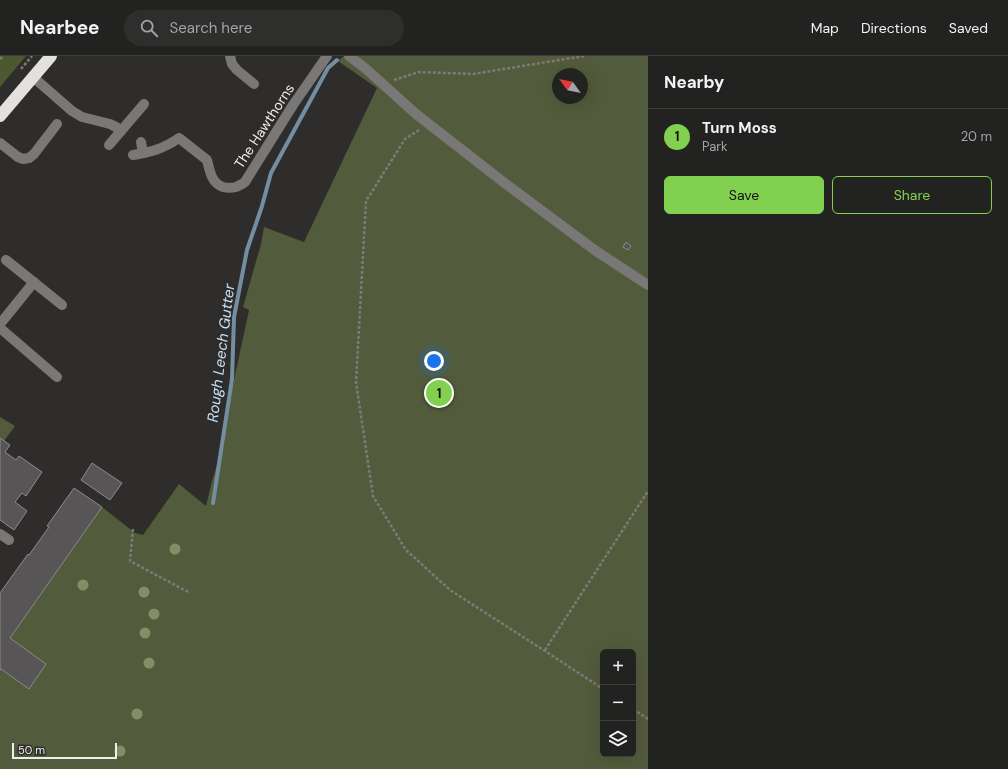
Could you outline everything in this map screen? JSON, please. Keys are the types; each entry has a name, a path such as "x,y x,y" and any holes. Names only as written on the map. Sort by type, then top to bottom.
{"highway":[{"path":"0,116 51,56"}],"street":[{"path":"230,56 232,64 237,70 254,84"},
{"name":"The Hawthorns","path":"133,155 156,150 179,138 207,160 213,180 219,186 227,188 235,187 245,182 293,105 327,56"},
{"path":"349,56 365,68 414,112 502,181 590,246 648,285"},
{"path":"33,77 72,111 82,117 110,124 121,131"},
{"path":"109,145 144,104"},
{"path":"0,143 18,157 23,159 29,158 34,154 57,124"},
{"path":"141,142 143,153"},
{"path":"6,260 62,305"},
{"path":"0,324 34,282"},
{"path":"0,328 57,377"}],"path":[{"path":"0,59 3,56"},
{"path":"383,84 419,72 473,74 584,56"},
{"path":"414,112 420,130 405,139 366,201 356,382 373,496 406,550 450,590 600,687"},
{"path":"545,650 648,491"},
{"path":"133,529 130,560 190,593"},
{"path":"636,711 648,719"}],"green space":[{"path":"0,56 26,56 0,87"},
{"path":"344,56 648,56 648,769 0,769 0,670 1,669 29,689 46,664 10,638 102,507 135,533 143,535 179,484 206,506 221,451 228,408 249,310 243,307 261,244 264,227 304,242 377,88 338,61"},
{"path":"0,417 15,426 4,441 0,438"}],"building":[{"path":"626,242 631,246 628,250 623,247"},
{"path":"0,438 10,445 5,452 16,460 19,456 42,472 26,496 22,493 15,502 27,511 14,530 0,520"},
{"path":"92,463 122,483 110,500 81,480"},
{"path":"74,488 102,507 10,638 46,664 29,689 1,669 0,670 0,593 49,527 47,526"}],"waterway":[{"name":"Rough Leech Gutter","path":"213,503 232,379 234,317 247,250 262,206 271,173 328,68 337,60"}],"place":[{"name":"Turn Moss","path":"439,393"}]}
